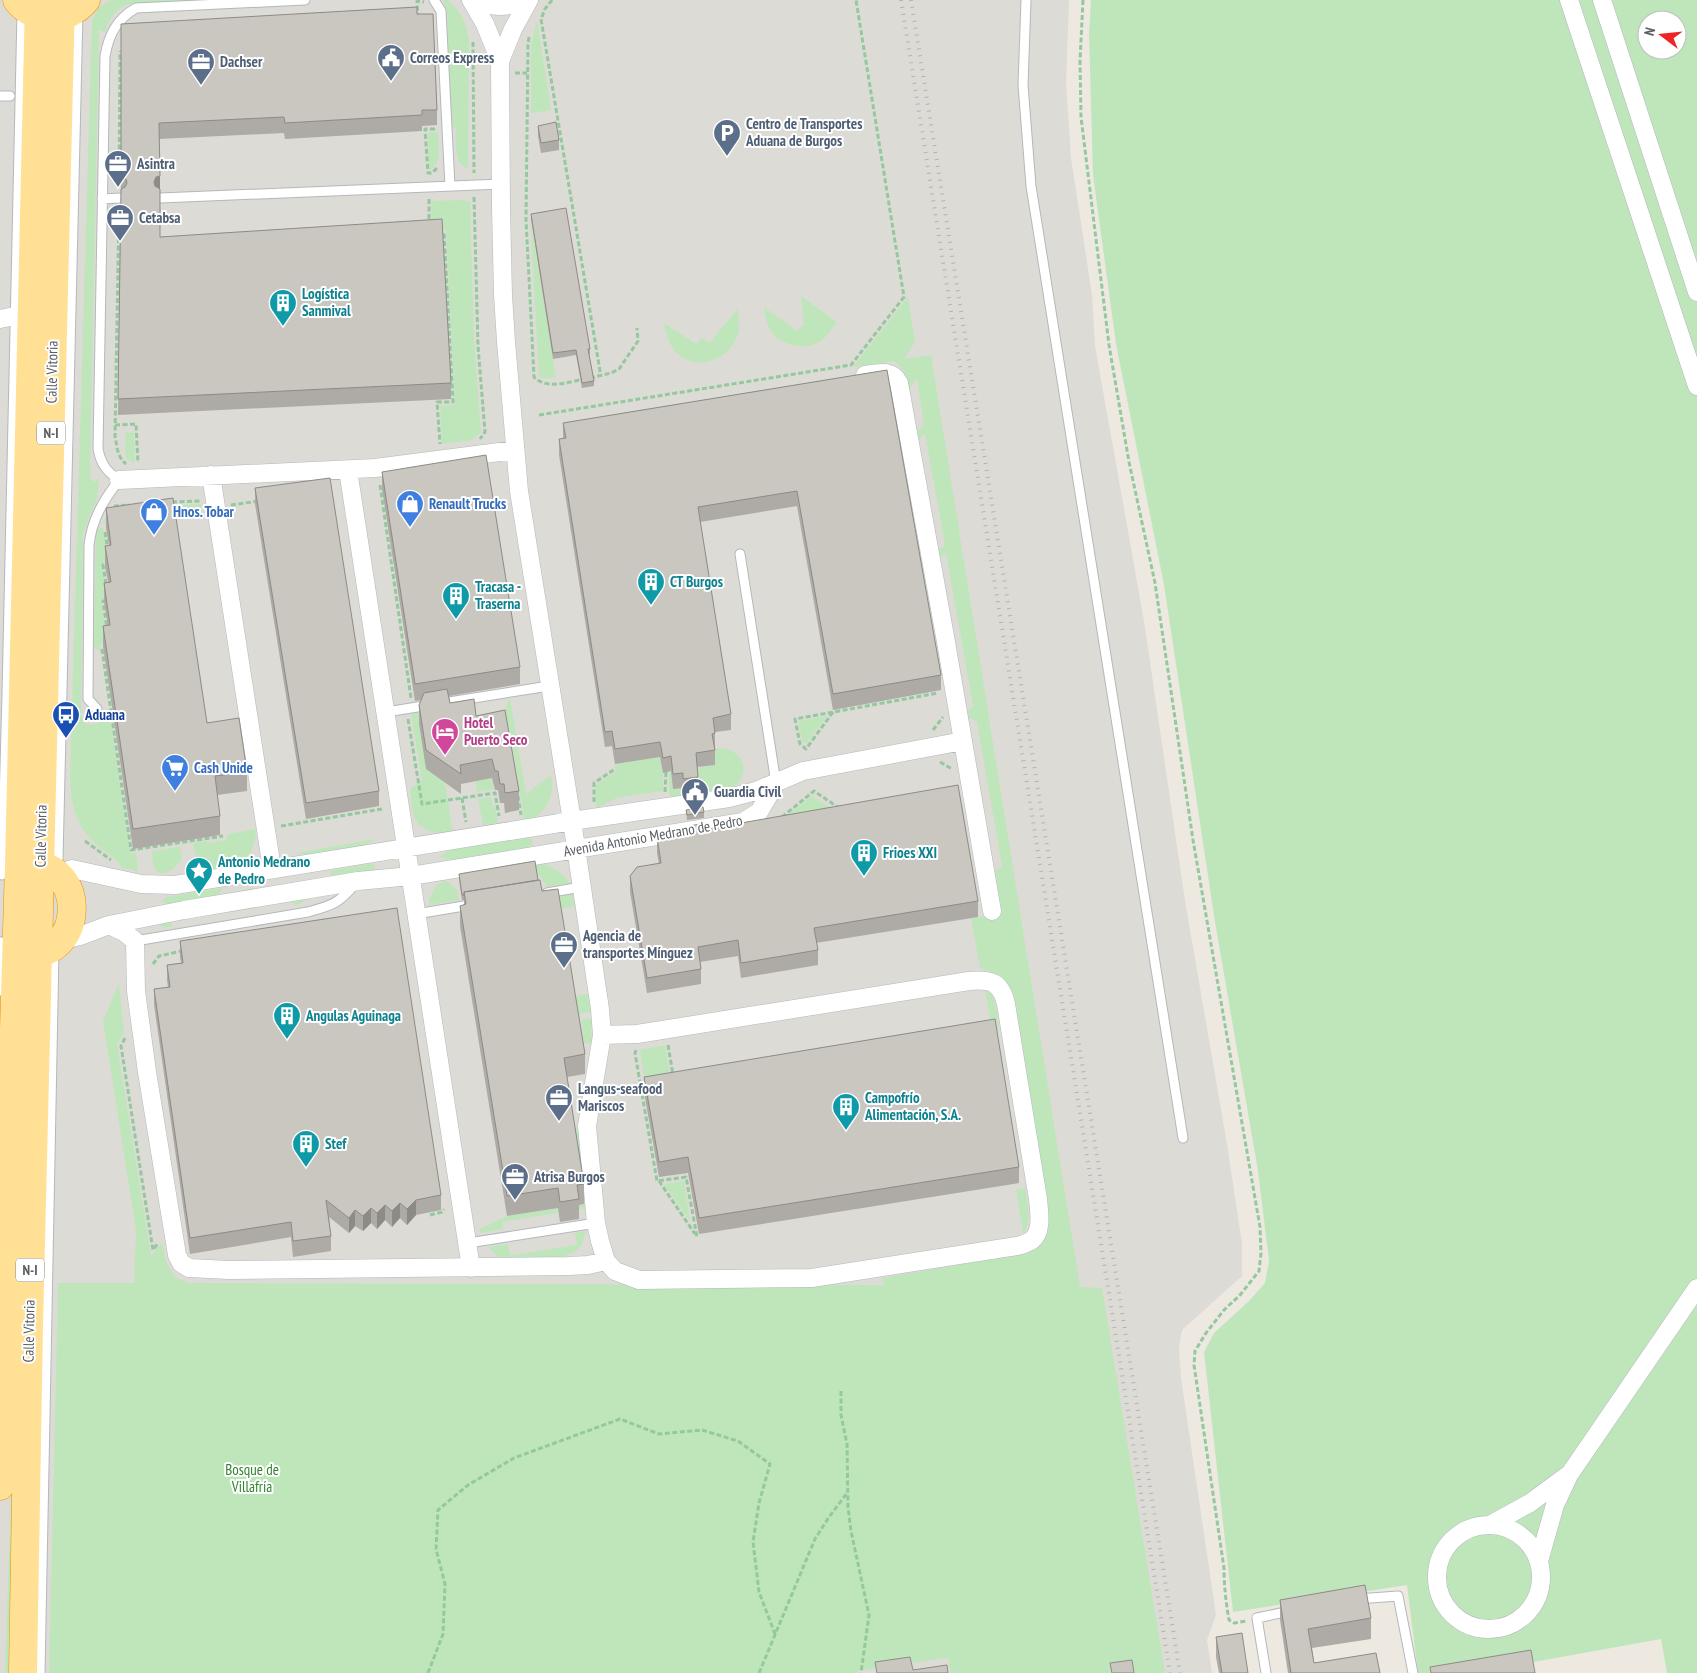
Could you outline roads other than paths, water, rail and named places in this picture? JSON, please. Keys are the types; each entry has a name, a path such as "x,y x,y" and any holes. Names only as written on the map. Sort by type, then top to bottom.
{"highway":[{"name":"Calle Vitoria","path":"23,872 50,6"},
{"name":"N-I","path":"23,872 28,945"},
{"path":"23,872 64,882 70,892 73,903 73,914 69,927 28,945"},
{"name":"Calle Vitoria","path":"0,1486 28,945"},
{"name":"Calle Vitoria","path":"22,1673 28,1335 28,945"}],"street":[{"path":"473,0 500,6 512,5 525,0"},
{"path":"473,0 500,60 505,332 519,491 600,1008 602,1035 586,1126 596,1223 606,1261 615,1271 639,1280 770,1280 812,1278 1017,1246 1032,1241 1036,1236 1040,1212 1006,1004 1001,990 996,984 979,980 969,981 637,1034 602,1035"},
{"path":"500,60 513,29 529,0"},
{"path":"1568,0 1697,386"},
{"path":"1602,0 1697,292"},
{"path":"844,378 882,372 894,376 899,383 992,911"},
{"path":"119,480 348,470 515,450"},
{"path":"348,470 471,1268"},
{"path":"211,475 272,869"},
{"path":"776,783 803,771 963,741"},
{"name":"Avenida Antonio Medrano de Pedro","path":"23,872 72,869 142,884 175,885 572,821 729,798 756,791 776,783"},
{"name":"Avenida Antonio Medrano de Pedro","path":"28,945 80,936 109,925 184,910 358,881 411,876 743,822 759,812 776,783"},
{"path":"109,925 124,932 135,941 136,991 147,1072 178,1256 181,1263 189,1268 204,1270 471,1268 588,1265 606,1261"},
{"path":"1539,1561 1555,1505 1568,1475 1697,1288"},
{"path":"1490,1525 1530,1503 1568,1475"},
{"path":"1496,1525 1512,1530 1526,1540 1539,1561 1542,1570 1541,1588 1535,1604 1524,1617 1508,1626 1492,1630 1474,1628 1458,1620 1446,1608 1439,1592 1437,1575 1440,1558 1449,1543 1463,1532 1479,1526 1496,1525"}],"lane":[{"path":"97,709 88,699 89,545 92,525 108,494 119,480 105,469 98,449 105,56 112,31 126,14 136,8 305,0"},
{"path":"434,0 441,11 450,186"},
{"path":"1026,0 1023,85 1031,186 1183,1138"},
{"path":"50,6 58,859 23,872 7,694 8,318 50,6"},
{"path":"0,96 10,96"},
{"path":"160,198 501,184"},
{"path":"102,199 120,198"},
{"path":"740,554 776,783"},
{"path":"386,712 409,706 550,686"},
{"path":"135,941 309,912 328,907 342,900 358,881"},
{"path":"542,894 581,887"},
{"path":"416,914 484,903"},
{"path":"0,991 28,945"},
{"path":"28,945 40,1673"},
{"path":"468,1243 596,1223"},
{"path":"1347,1601 1365,1597 1398,1596 1413,1673"},
{"path":"1266,1673 1257,1618 1302,1609"}],"railway":[{"path":"901,0 1170,1673"},
{"path":"911,0 1180,1673"}],"place":[{"name":"Correos Express","path":"391,82"},
{"name":"Dachser","path":"201,86"},
{"name":"Centro de Transportes Aduana de Burgos","path":"727,157"},
{"name":"Asintra","path":"118,188"},
{"name":"Cetabsa","path":"120,242"},
{"name":"Logística Sanmival","path":"283,327"},
{"name":"Renault Trucks","path":"410,528"},
{"name":"Hnos. Tobar","path":"154,536"},
{"name":"CT Burgos","path":"651,606"},
{"name":"Tracasa - Traserna","path":"456,620"},
{"name":"Aduana","path":"66,739"},
{"name":"Hotel Puerto Seco","path":"445,756"},
{"name":"Cash Unide","path":"175,792"},
{"name":"Guardia Civil","path":"695,816"},
{"name":"Frioes XXI","path":"864,877"},
{"name":"Antonio Medrano de Pedro","path":"199,895"},
{"name":"Agencia de transportes Mínguez","path":"564,969"},
{"name":"Angulas Aguinaga","path":"287,1040"},
{"name":"Langus-seafood Mariscos","path":"559,1122"},
{"name":"Campofrío Alimentación, S.A.","path":"846,1131"},
{"name":"Stef","path":"306,1168"},
{"name":"Atrisa Burgos","path":"515,1201"}],"park label":[{"name":"Bosque de Villafría","path":"252,1478"}]}
